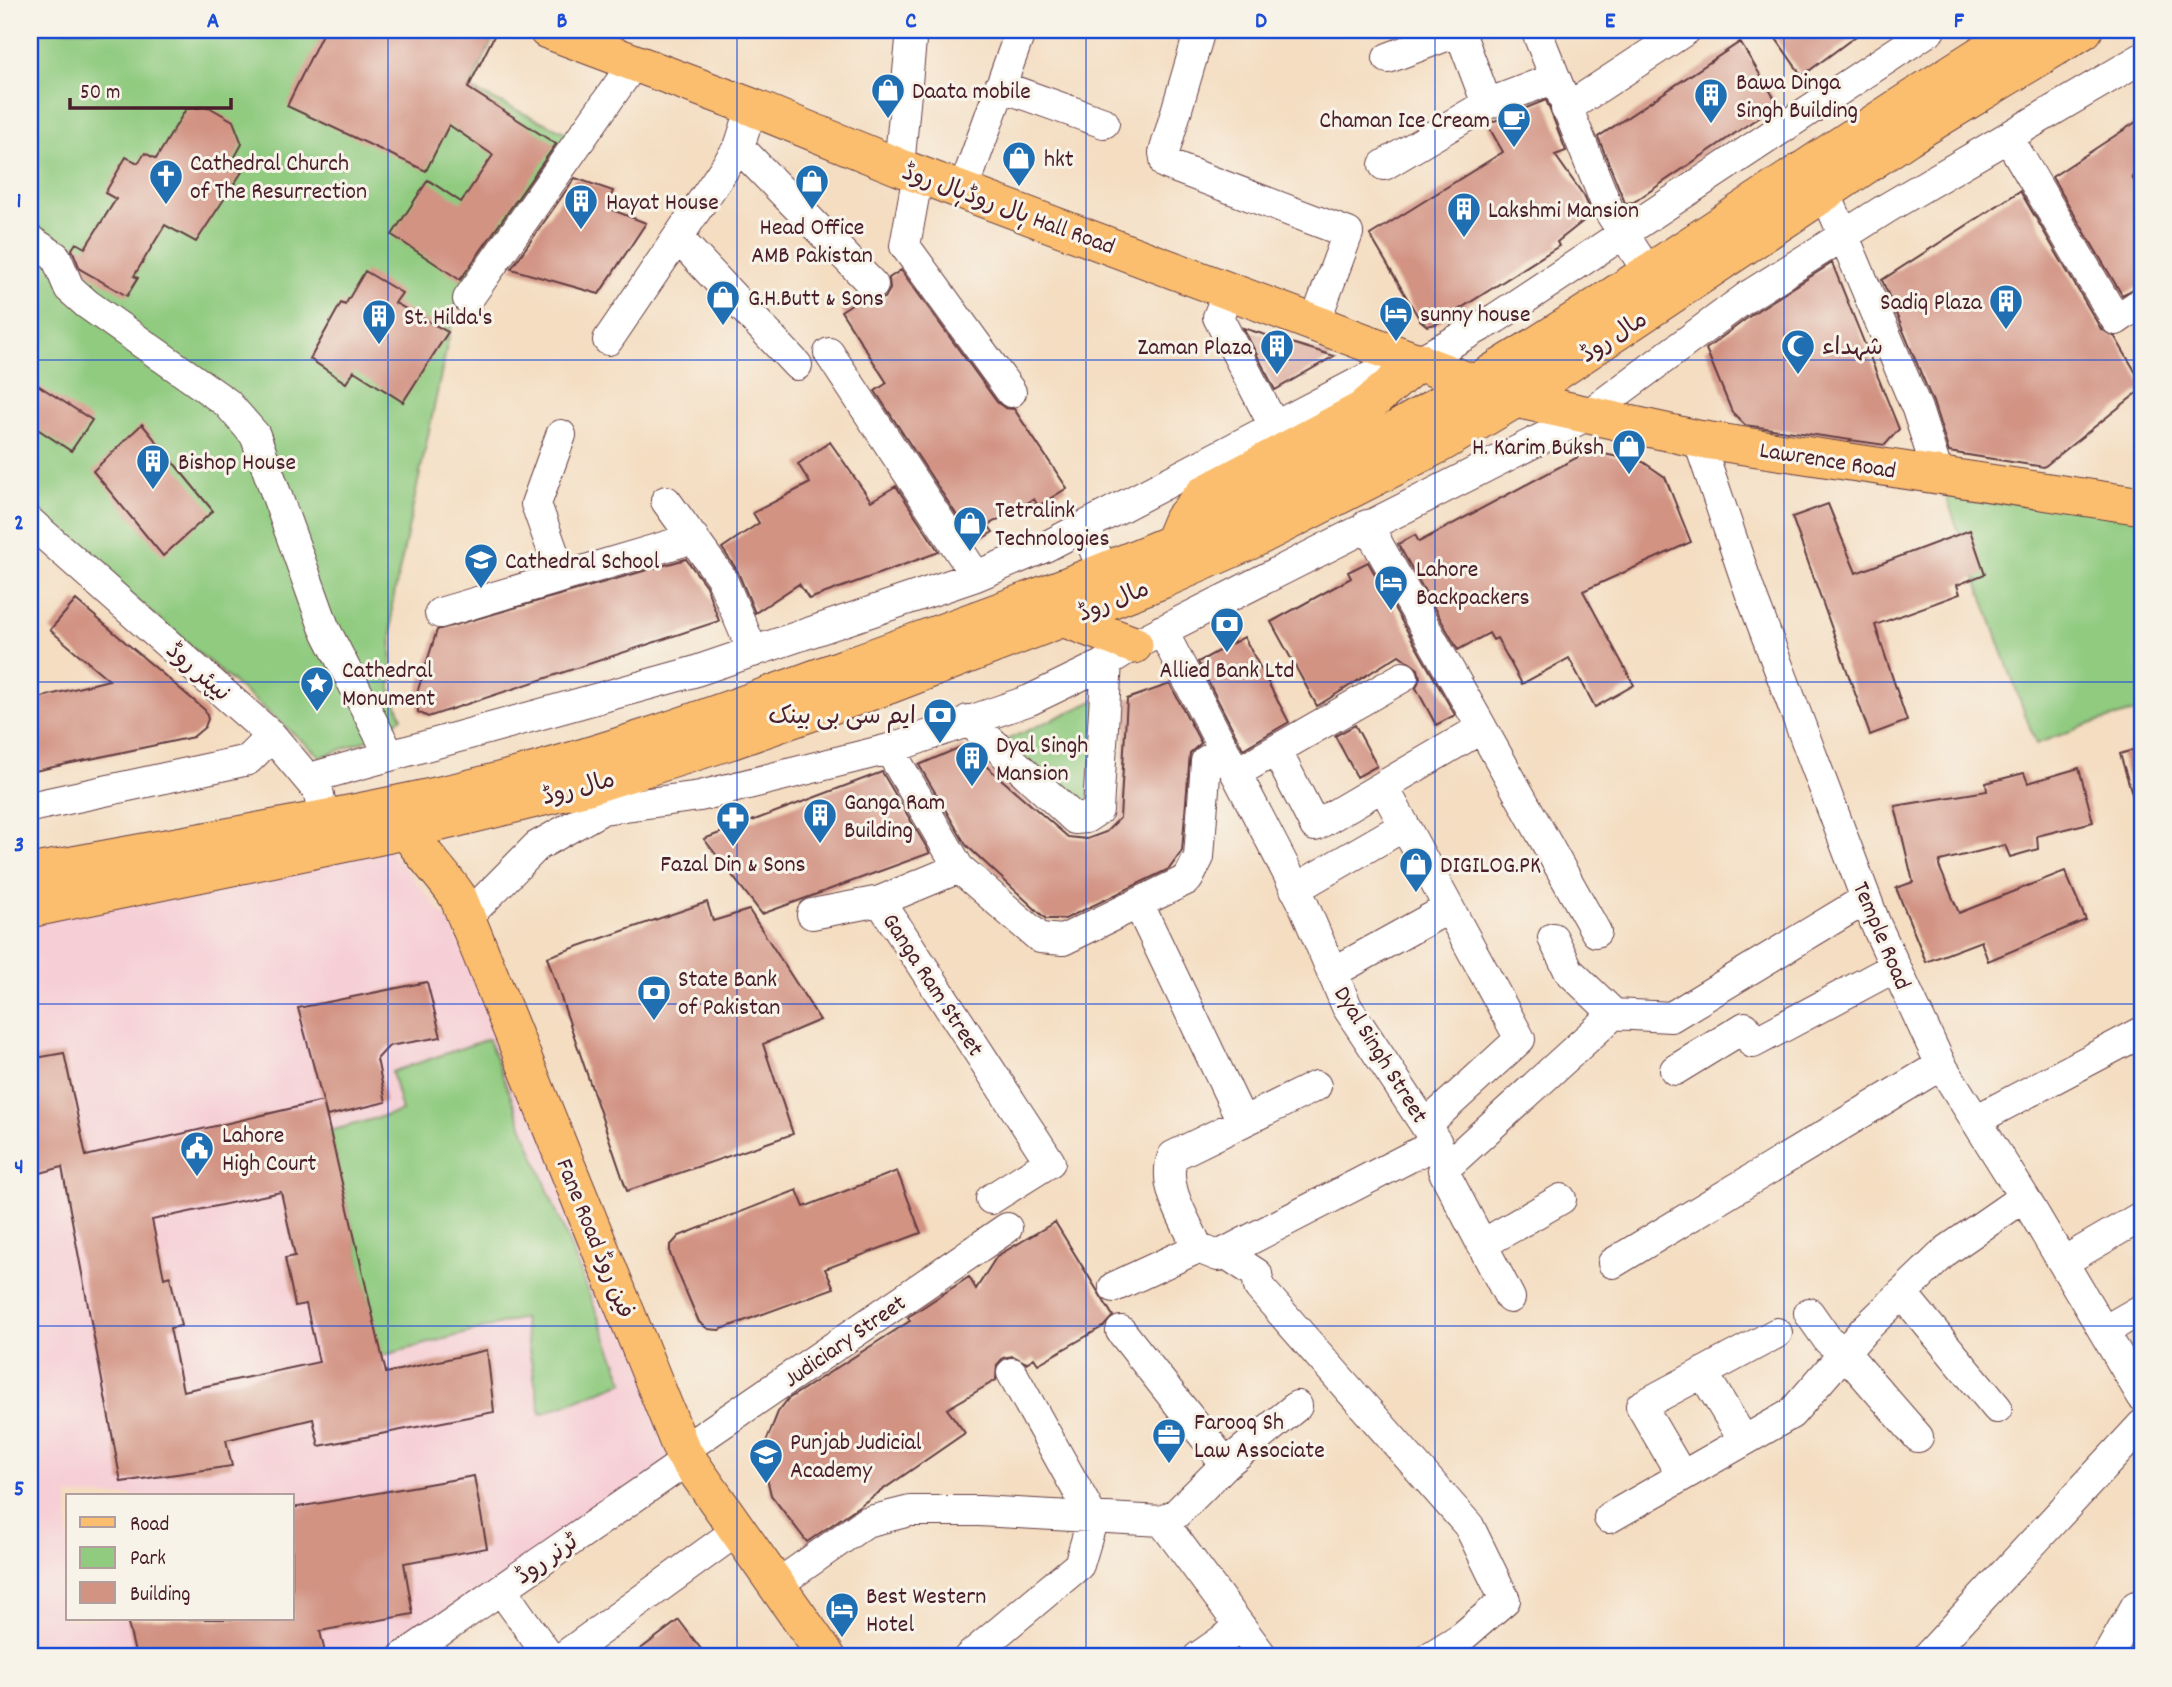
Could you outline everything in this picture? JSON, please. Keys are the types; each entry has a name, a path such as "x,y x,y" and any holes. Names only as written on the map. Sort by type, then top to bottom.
{"main road":[{"name":"ہال روڈہال روڈ Hall Road","path":"547,30 752,107 908,171 1516,399"},
{"name":"مال روڈ","path":"401,818 443,795 644,738 1104,573 1171,546 1287,489 1429,412 1544,341 2020,30"},
{"name":"مال روڈ","path":"30,873 328,832 401,818 595,797 730,741 1065,619 1250,541 1440,444 1516,399 1908,137 2084,30"},
{"path":"1171,546 1182,520 1204,494 1362,410 1419,361"},
{"name":"Lawrence Road","path":"1516,399 1698,439 2142,506"},
{"path":"1065,619 1134,645"},
{"name":"Fane Road فین روڈ","path":"401,818 440,869 467,917 686,1455 827,1657"},
{"name":"مال روڈ","path":"30,909 328,832"}],"street":[{"path":"912,30 905,246 1012,392"},
{"path":"963,191 1021,30"},
{"path":"1200,30 1164,153 1166,164 1348,233 1315,322"},
{"path":"1388,58 1459,30 1487,104"},
{"path":"1536,30 1566,109 1622,234 1648,272"},
{"path":"1566,109 1643,42 1686,30"},
{"path":"310,778 598,701 753,652 976,576 1045,547 1375,374 1419,361 1496,318 1930,30"},
{"path":"467,917 537,846 595,797 699,796 890,749 1030,700 1586,416 1748,296 1845,234 2142,58"},
{"path":"468,299 634,63"},
{"path":"1384,165 1487,104 1555,78"},
{"path":"1000,86 1104,123"},
{"path":"608,340 739,147 752,107"},
{"path":"2008,137 2116,320 2142,302"},
{"path":"739,147 873,285"},
{"path":"1826,194 1917,409 1939,477"},
{"path":"678,238 797,365"},
{"path":"30,240 56,257 69,288 87,304 227,403 255,435 324,626 390,756"},
{"path":"1228,290 1218,317 1274,426"},
{"path":"828,353 976,576"},
{"path":"561,435 536,504 562,577"},
{"name":"Temple Road","path":"1698,439 1750,592 1866,899 1895,967 1941,1065 2024,1197 2142,1396"},
{"path":"666,501 721,577 753,652"},
{"name":"نیپئر روڈ","path":"30,522 272,736 310,778 323,804 328,832"},
{"path":"1367,526 1596,932"},
{"path":"1085,527 1104,573"},
{"path":"440,613 694,538"},
{"path":"968,720 1075,818 1086,818 1098,810 1134,645"},
{"name":"Dyal Singh Street","path":"1134,645 1229,761 1295,889 1346,1007 1427,1124 1437,1143 1214,1252"},
{"path":"890,749 959,869 1040,938 1063,940 1188,879 1199,857 1206,761 1229,761 1276,750 1403,677"},
{"path":"1276,750 1315,826 1482,728"},
{"path":"30,807 248,760 272,736"},
{"path":"1382,786 1520,1039 1427,1124"},
{"path":"1295,889 1404,826"},
{"name":"Ganga Ram Street","path":"959,869 880,901 1050,1161 991,1199"},
{"path":"1553,938 1569,971 1614,1014 1671,1017 1866,899"},
{"path":"812,914 880,901"},
{"path":"1139,905 1242,1121"},
{"path":"1332,973 1449,908"},
{"path":"1675,1070 1745,1027 1753,1044 1895,967"},
{"path":"1510,1298 1443,1170 1614,1014"},
{"path":"1976,1120 2142,1032"},
{"path":"1613,1263 1941,1065"},
{"path":"1317,1086 1172,1157 1167,1170 1214,1252 1257,1274 1259,1287 1469,1526 1505,1600 1462,1647 1430,1657"},
{"path":"1609,1518 1791,1414 1902,1293 1946,1251 2024,1197"},
{"path":"1483,1244 1561,1199"},
{"path":"2063,1262 2142,1216"},
{"name":"Judiciary Street","path":"686,1455 1007,1228"},
{"path":"1114,1287 1214,1252"},
{"path":"1902,1293 1997,1408"},
{"path":"2104,1331 2142,1309"},
{"path":"1809,1313 1828,1340 1845,1353 1918,1437"},
{"path":"1121,1331 1226,1464"},
{"path":"1682,1476 1641,1406 1777,1333"},
{"path":"987,1652 1079,1565 1093,1518 1012,1373"},
{"path":"1703,1373 1744,1441"},
{"path":"778,1584 866,1522 910,1511 979,1511 1162,1521 1176,1514 1226,1464 1297,1406"},
{"path":"1937,1654 2142,1425"},
{"name":"ٹرنر روڈ","path":"403,1657 686,1455"},
{"path":"1162,1521 1264,1657"},
{"path":"563,1657 738,1530"},
{"path":"501,1589 549,1657"},
{"path":"2107,1657 2136,1606"},
{"path":"1198,1657 1241,1627"}],"shaded area":[{"name":"Lahore High Court","path":"388,848 451,925 682,1451 403,1657 30,1657 30,913"}],"green space":[{"name":"Cathedral Church of The Resurrection","path":"30,30 497,30 470,89 565,132 567,137 458,294 392,605 391,689 402,718 367,740 321,757 81,553 30,500"},
{"path":"1939,477 2142,506 2142,710 2090,724 2036,744"},
{"path":"1105,696 1086,818 995,745"},
{"path":"488,1039 624,1382 541,1414 523,1318 381,1356 330,1131 402,1111 392,1072"}],"building":[{"path":"324,30 497,30 468,88 556,144 460,280 392,235 428,180 461,202 493,155 449,125 426,171 287,106"},
{"path":"1770,30 1864,30 1802,76"},
{"name":"Bawa Dinga Singh Building","path":"1740,42 1778,104 1634,202 1625,203 1598,137"},
{"name":"Lakshmi Mansion","path":"1546,100 1566,151 1555,155 1584,196 1590,209 1586,219 1557,242 1559,246 1436,324 1427,326 1420,320 1370,235 1503,152 1487,124"},
{"name":"Cathedral Church of The Resurrection","path":"209,107 233,121 242,144 230,166 242,172 196,242 165,225 134,276 138,278 127,296 80,269 72,249 76,243 85,248 116,199 105,193 126,157 138,163 145,153 156,159 186,109"},
{"path":"2142,118 2142,171 2132,177 2142,194 2142,285 2122,295 2052,177"},
{"name":"Hayat House","path":"575,178 613,191 607,208 646,223 599,294 511,269"},
{"name":"Sadiq Plaza","path":"2020,191 2101,329 2115,337 2142,383 2142,389 2044,467 1949,452 1933,402 1882,280"},
{"name":"شہداء","path":"1832,263 1899,429 1885,445 1745,425 1732,412 1706,349 1758,310"},
{"path":"901,270 997,402 1005,408 1014,409 1067,488 1038,506 1034,499 988,525 993,532 975,543 875,391 887,383 841,311 861,298 869,302 885,298 890,289 889,278"},
{"name":"St. Hilda's","path":"365,271 402,293 395,303 448,332 403,402 354,371 346,383 310,359 341,303 345,305"},
{"name":"Zaman Plaza","path":"1243,328 1334,356 1275,390"},
{"path":"30,380 92,420 71,451 30,424"},
{"name":"Bishop House","path":"142,424 213,511 163,556 93,471"},
{"path":"830,442 871,501 896,486 939,552 809,599 799,584 755,613 737,570 722,548 759,523 753,513 810,483 798,464"},
{"path":"1589,451 1643,462 1665,477 1691,542 1583,591 1634,685 1595,707 1569,658 1522,684 1497,638 1493,640 1489,633 1458,650 1398,544 1415,535 1419,542"},
{"path":"1828,504 1856,573 1970,530 1985,574 1957,585 1960,594 1875,625 1907,721 1870,735 1792,517"},
{"path":"686,559 706,586 719,621 428,717 418,712 417,693 437,630"},
{"path":"1368,562 1455,715 1436,725 1416,688 1420,678 1418,669 1399,655 1317,706 1271,622 1351,578 1348,572"},
{"path":"76,600 205,710 208,719 205,727 193,737 30,772 30,700 109,680 50,630"},
{"path":"1244,637 1289,722 1243,749 1198,662"},
{"name":"Dyal Singh Mansion","path":"1170,684 1201,743 1190,753 1182,851 1169,869 1065,919 1046,919 966,845 919,765 963,746 1068,837 1087,839 1106,832 1120,818 1127,699"},
{"path":"1355,725 1377,766 1357,777 1335,736"},
{"path":"2142,747 2142,812 2138,813 2120,754"},
{"path":"2079,768 2093,822 2037,836 2038,849 2010,857 2005,845 1940,861 1939,866 1959,913 2065,871 2086,920 1988,961 1981,941 1926,962 1896,888 1913,882 1895,806 1987,791 1986,783 2024,773 2028,783"},
{"name":"Ganga Ram Building","path":"882,772 930,853 762,914 704,839"},
{"path":"707,902 713,921 749,910 820,1020 763,1044 793,1134 627,1191 547,957"},
{"path":"427,982 441,1037 389,1046 377,1059 386,1102 327,1116 298,1008"},
{"path":"64,1053 86,1156 323,1101 386,1373 487,1350 494,1412 319,1446 313,1419 226,1440 232,1466 121,1482 62,1167 30,1176 30,1059","holes":["281,1192 295,1256 285,1258 295,1306 306,1304 319,1362 183,1391 170,1328 181,1326 170,1276 164,1278 152,1220"]},
{"path":"897,1171 921,1233 825,1269 834,1288 719,1330 708,1329 699,1322 670,1254 670,1246 679,1236 797,1190 804,1207"},
{"path":"1055,1222 1113,1316 1104,1326 1038,1364 1034,1358 1026,1363 1013,1356 1003,1358 997,1365 996,1380 947,1409 965,1433 807,1542 771,1495 765,1470 764,1447 778,1412 788,1399 910,1321 908,1317 969,1277 976,1289 997,1256"},
{"path":"474,1476 487,1548 404,1563 413,1614 320,1631 326,1657 136,1657 127,1620 294,1620 294,1508"},
{"path":"679,1620 707,1657 630,1657"}],"place":[{"name":"Daata mobile","path":"888,120"},
{"name":"Bawa Dinga Singh Building","path":"1711,125"},
{"name":"Chaman Ice Cream","path":"1514,149"},
{"name":"hkt","path":"1019,188"},
{"name":"Cathedral Church of The Resurrection","path":"166,206"},
{"name":"Head Office AMB Pakistan","path":"812,211"},
{"name":"Hayat House","path":"581,231"},
{"name":"Lakshmi Mansion","path":"1464,239"},
{"name":"G.H.Butt & Sons","path":"723,327"},
{"name":"Sadiq Plaza","path":"2006,331"},
{"name":"sunny house","path":"1396,343"},
{"name":"St. Hilda's","path":"379,346"},
{"name":"Zaman Plaza","path":"1277,376"},
{"name":"شہداء","path":"1798,376"},
{"name":"H. Karim Buksh","path":"1629,476"},
{"name":"Bishop House","path":"153,491"},
{"name":"Tetralink Technologies","path":"970,553"},
{"name":"Cathedral School","path":"481,590"},
{"name":"Lahore Backpackers","path":"1391,612"},
{"name":"Allied Bank Ltd","path":"1227,654"},
{"name":"Cathedral Monument","path":"317,713"},
{"name":"ایم سی بی بینک","path":"940,745"},
{"name":"Dyal Singh Mansion","path":"972,788"},
{"name":"Ganga Ram Building","path":"820,845"},
{"name":"Fazal Din & Sons","path":"733,848"},
{"name":"DIGILOG.PK","path":"1416,894"},
{"name":"State Bank of Pakistan","path":"654,1022"},
{"name":"Lahore High Court","path":"197,1178"},
{"name":"Farooq Sh Law Associate","path":"1169,1465"},
{"name":"Punjab Judicial Academy","path":"766,1485"},
{"name":"Best Western Hotel","path":"842,1639"}]}
